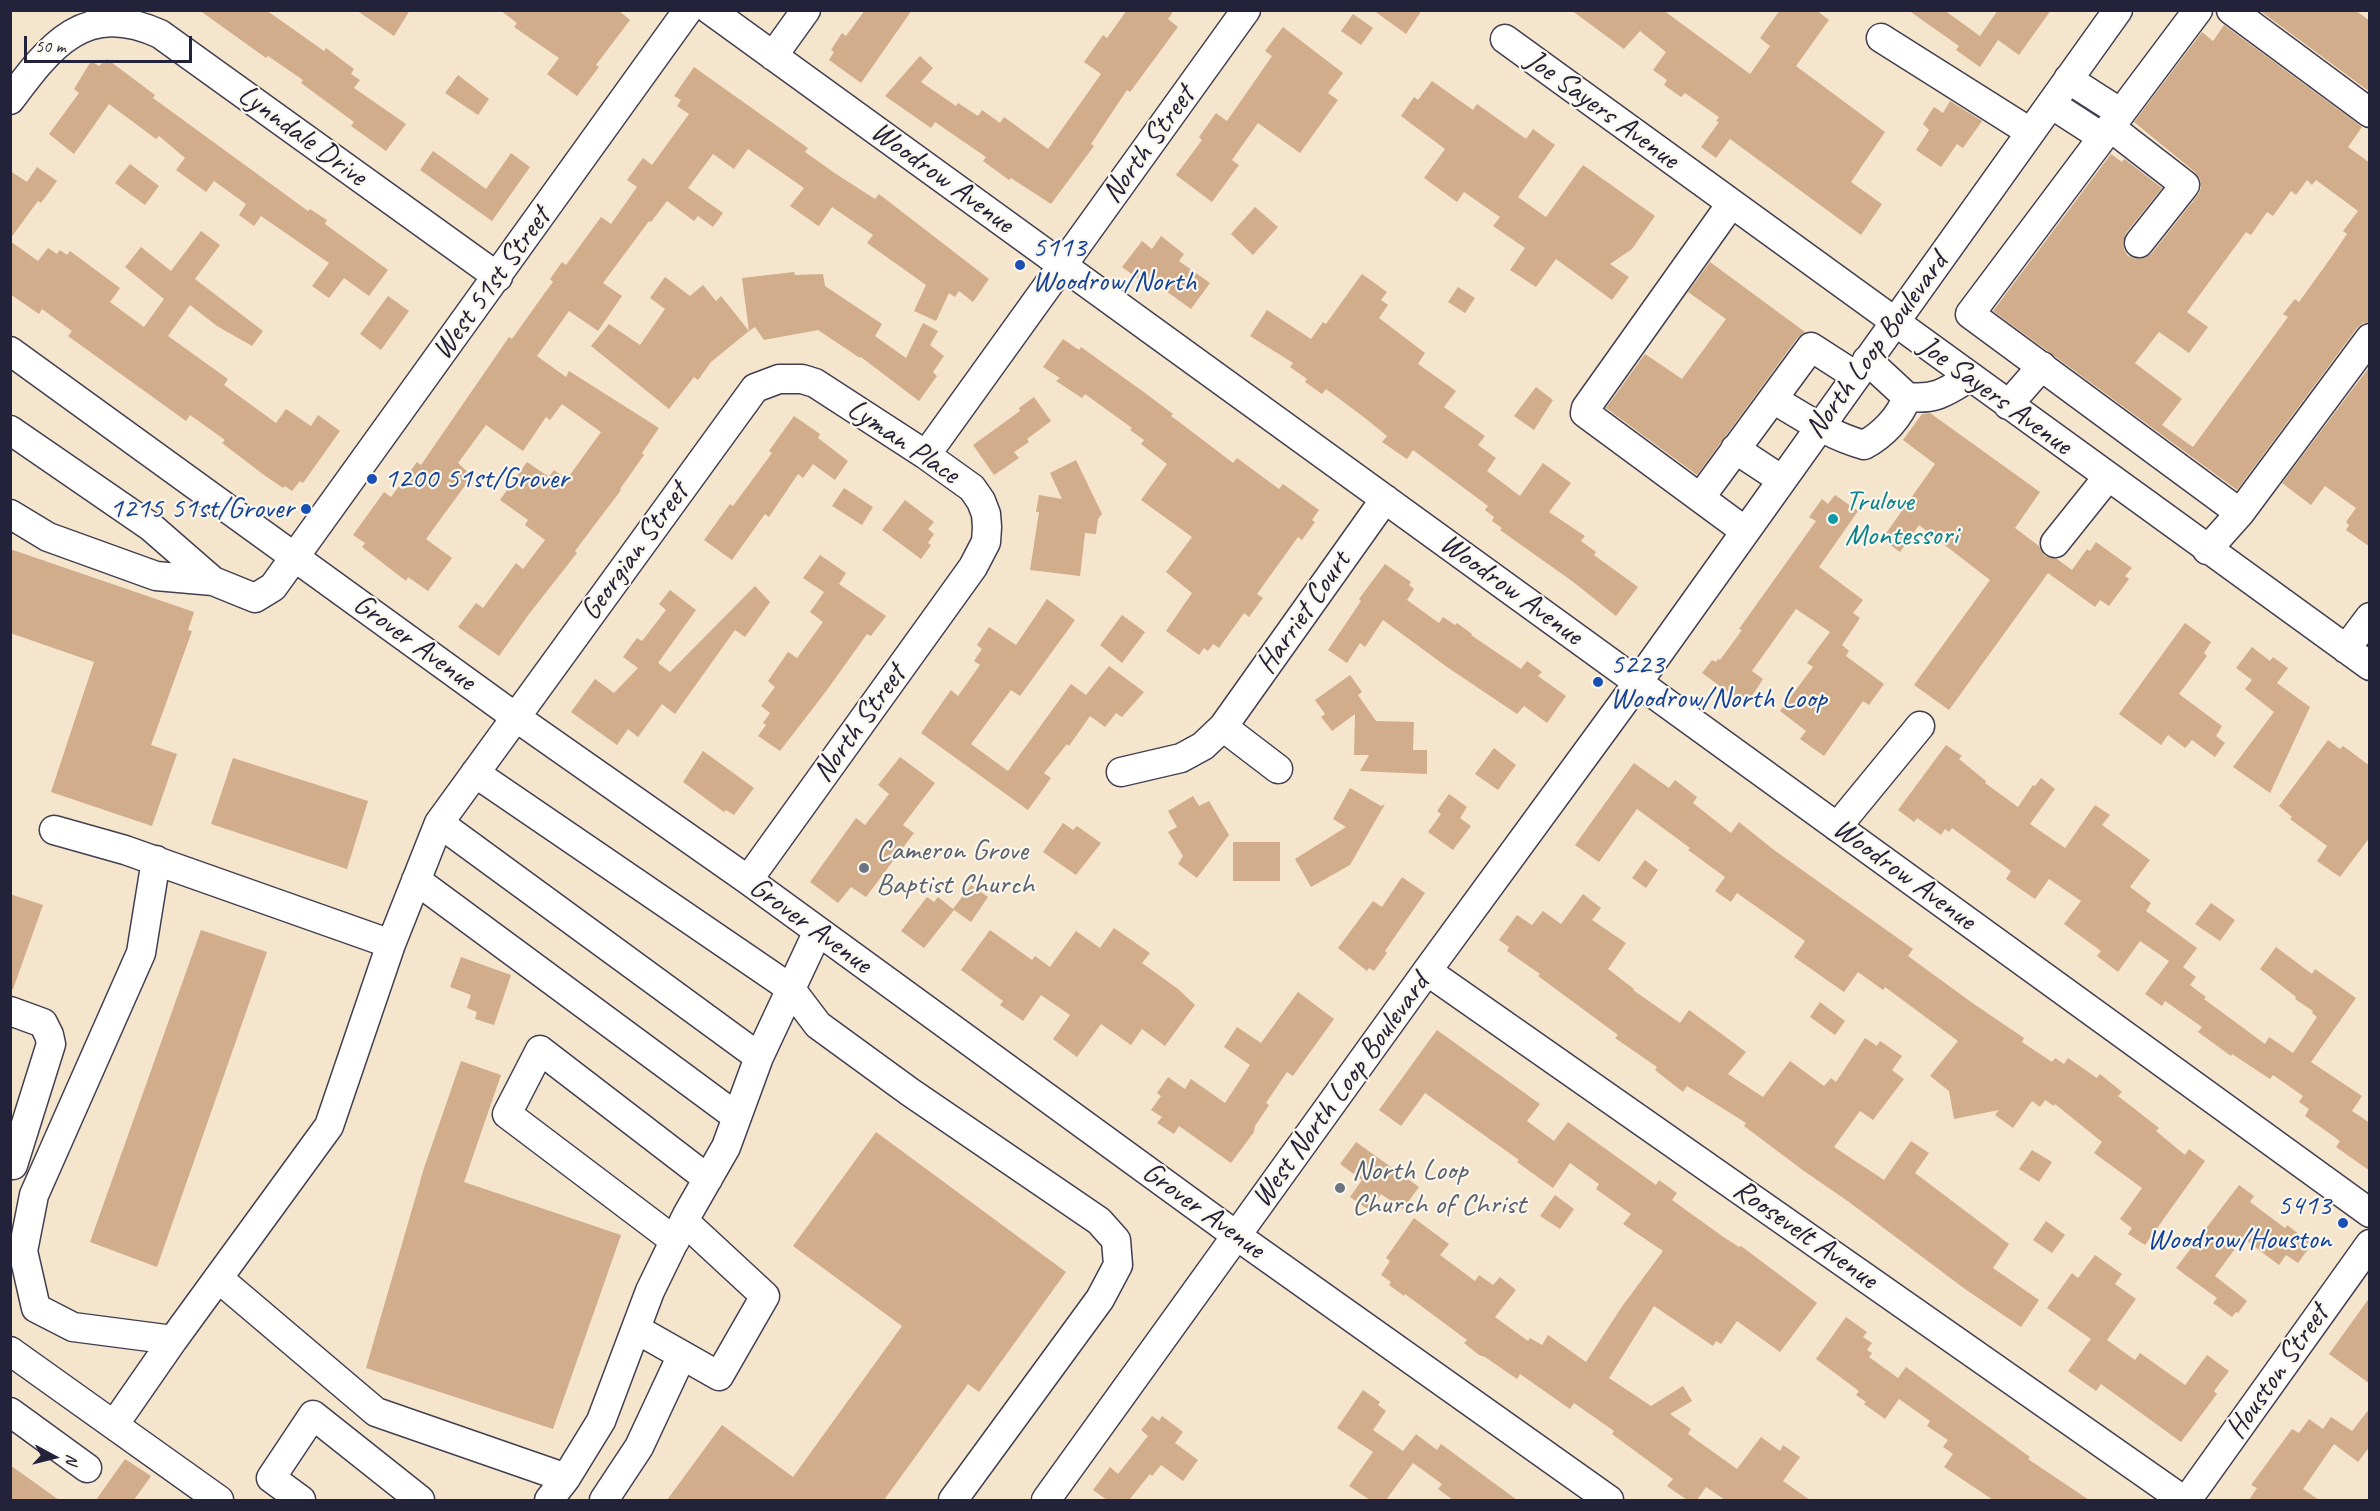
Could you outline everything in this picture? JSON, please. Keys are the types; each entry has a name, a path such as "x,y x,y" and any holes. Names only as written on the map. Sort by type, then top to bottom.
{"street":[{"name":"West 51st Street","path":"213,580 255,598 273,587 688,10"},
{"name":"Woodrow Avenue","path":"710,10 2370,1213"},
{"path":"773,56 806,10"},
{"name":"North Street","path":"926,455 1246,10"},
{"name":"North Loop Boulevard","path":"1638,682 2118,10"},
{"path":"2198,10 1970,314 2240,513"},
{"path":"2231,10 2370,113"},
{"name":"Lynndale Drive","path":"10,100 57,38 83,21 98,17 130,18 146,24 498,277"},
{"path":"1881,38 2030,132"},
{"name":"Joe Sayers Avenue","path":"1505,39 2107,478 2370,666"},
{"path":"2068,80 2111,126 2185,185 2139,243"},
{"path":"2051,104 2111,126"},
{"path":"1731,204 1586,408 1586,413 1745,531"},
{"path":"2207,550 2240,513 2370,338"},
{"path":"1700,498 1811,346 1861,368 1907,397 1924,399 1940,396 1970,377"},
{"name":"Grover Avenue","path":"10,351 514,716 748,880 1237,1236 1609,1500"},
{"path":"2008,405 2042,366"},
{"name":"Lyman Place","path":"755,388 779,379 802,379 815,383 926,455 972,488 986,514 986,542 973,567"},
{"name":"Georgian Street","path":"114,1425 329,1126 391,944 439,823 514,716 755,388"},
{"path":"1773,399 1819,427 1864,446 1878,438 1903,409 1907,397"},
{"path":"10,430 151,527 213,580"},
{"path":"1735,449 1782,480"},
{"path":"2055,543 2107,478"},
{"name":"Harriet Court","path":"1121,772 1180,758 1203,746 1223,727 1385,499"},
{"path":"10,514 48,537 156,576 213,580"},
{"name":"North Street","path":"748,880 973,567"},
{"path":"2346,649 2370,617"},
{"name":"West North Loop Boulevard","path":"1046,1500 1638,682"},
{"path":"1837,827 1920,726"},
{"path":"1223,727 1278,769"},
{"path":"475,772 790,988 818,1025 910,1092 1099,1221 1116,1240 1118,1265 1100,1299 953,1500"},
{"path":"439,823 759,1057"},
{"path":"54,830 156,860 391,944"},
{"path":"156,860 141,953 34,1196 23,1251 36,1308 73,1327 173,1340"},
{"path":"416,880 737,1117"},
{"path":"565,1479 601,1421 650,1291 679,1231 726,1148 759,1057 818,932"},
{"name":"Roosevelt Avenue","path":"1427,971 2185,1500"},
{"path":"10,1011 43,1023 50,1035 51,1044 11,1166"},
{"path":"636,1329 719,1376 765,1296 679,1231 507,1114 540,1050 708,1179"},
{"name":"Houston Street","path":"2185,1500 2370,1244"},
{"path":"218,1278 376,1412 565,1479 611,1492 639,1447 682,1355"},
{"path":"10,1351 219,1500"},
{"path":"10,1412 87,1468"},
{"path":"301,1500 271,1478 313,1415 420,1500"}],"building":[{"path":"199,10 266,10 324,51 326,48 354,69 351,74 360,80 354,88 406,124 386,151 351,126 354,122 301,83 303,80 268,56 266,58"},
{"path":"356,10 410,10 394,36"},
{"path":"500,10 618,10 630,20 596,65 599,67 577,96 547,74 559,58 514,27 517,23"},
{"path":"865,10 912,10 861,83 829,60 834,52 831,50 842,33 846,36"},
{"path":"1127,10 1174,10 1168,19 1178,27 1130,92 1127,90 1091,144 1094,146 1051,204 1011,178 1009,180 983,161 986,157 935,122 931,128 885,96 920,56 933,68 921,82 956,106 958,103 978,116 982,110 1000,123 1004,117 1048,149 1101,74 1084,62 1103,35 1107,38"},
{"path":"1373,10 1422,10 1406,34"},
{"path":"1571,10 1663,10 1750,74 1770,46 1760,38 1780,10 1816,10 1829,20 1796,66 1885,132 1851,182 1882,204 1861,235 1730,139 1716,158 1701,147 1719,122 1716,121 1719,117 1685,93 1681,97 1664,85 1667,80 1653,70 1666,52 1640,31 1624,49"},
{"path":"1908,10 1944,10 1980,36 1998,10 2051,10 2019,55 1998,40 1980,67 1956,50 1959,46"},
{"path":"2259,10 2355,10 2370,21 2370,92"},
{"path":"1353,14 1373,28 1361,45 1341,31"},
{"path":"2224,25 2362,127 2348,147 2370,163 2370,322 2363,323 2357,328 2237,490 1993,311 2111,154 2122,162 2124,159 2127,161 2162,188 2126,233 2123,241 2124,250 2128,256 2136,259 2145,258 2152,253 2198,195 2201,188 2200,179 2195,172 2134,122 2202,32 2213,41","holes":["2307,180 2312,185 2316,180 2358,211 2343,231 2347,234 2330,259 2299,302 2295,299 2283,314 2288,317 2193,447 2162,425 2182,399 2135,363 2159,332 2189,353 2208,327 2187,312 2246,232 2251,235 2267,212 2273,216 2291,191 2296,195"]},
{"path":"1283,27 1343,73 1328,93 1338,100 1300,153 1258,123 1232,160 1239,165 1212,202 1176,175 1202,140 1199,137 1216,113 1227,121 1272,56 1265,51"},
{"path":"107,59 155,95 153,98 308,211 310,209 327,220 325,224 388,270 369,296 344,278 329,298 312,286 329,263 261,216 254,226 239,215 246,204 214,181 206,192 176,170 185,158 159,136 156,139 109,104 74,154 49,134 79,93 74,89 91,61 99,66"},
{"path":"694,67 808,148 805,152 836,174 875,199 879,194 989,279 973,302 959,291 955,297 949,293 936,321 914,311 926,285 867,243 873,235 832,207 819,226 817,225 790,206 804,188 748,149 734,169 713,154 688,188 723,213 713,227 698,216 694,221 667,201 651,222 649,221 603,283 622,296 598,331 569,311 537,356 566,377 569,371 659,428 621,490 575,551 577,553 499,656 458,627 476,603 483,608 516,563 523,569 545,540 525,525 528,520 500,500 527,462 549,477 554,470 567,479 601,432 562,404 550,420 546,417 523,451 486,425 458,463 472,476 426,539 452,558 428,591 408,577 406,581 362,547 365,543 353,535 384,492 391,497 417,462 421,465 509,337 512,339 553,282 550,279 562,262 566,265 601,217 611,224 637,187 627,180 643,158 652,165 689,114 677,106 681,100 674,96"},
{"path":"458,75 489,99 478,115 445,93"},
{"path":"1432,81 1473,110 1477,104 1526,139 1533,129 1555,145 1518,197 1546,217 1583,165 1655,216 1632,249 1610,264 1629,277 1612,300 1556,259 1536,287 1510,270 1525,248 1493,226 1500,217 1464,192 1457,202 1424,178 1445,149 1401,116 1414,97 1418,100"},
{"path":"1950,101 1982,121 1963,148 1957,144 1941,167 1916,150 1929,130 1923,124 1934,107 1943,113"},
{"path":"433,151 486,189 511,153 530,167 492,221 420,170"},
{"path":"130,164 159,186 145,205 115,183"},
{"path":"37,167 57,181 41,203 38,201 10,239 10,171 27,182"},
{"path":"1255,207 1278,227 1253,255 1231,234"},
{"path":"201,231 220,245 195,279 263,331 252,346 217,326 190,305 168,336 228,379 224,385 276,423 286,409 311,426 318,415 340,431 303,483 300,481 292,491 285,486 283,488 264,475 222,443 225,440 190,415 186,421 68,336 72,331 42,309 39,314 10,294 10,241 38,261 48,248 57,254 60,250 67,255 70,251 120,288 110,302 144,327 164,299 125,267 141,247 171,271"},
{"path":"1161,236 1184,254 1179,261 1210,283 1191,309 1155,283 1151,288 1122,267 1142,241 1152,249"},
{"path":"1710,262 1805,332 1798,337 1697,475 1606,408 1645,354 1682,379 1726,319 1688,292"},
{"path":"794,272 795,275 823,274 825,286 882,324 875,336 906,358 923,323 938,331 930,345 944,356 933,372 937,376 919,401 861,357 818,330 764,340 755,327 749,331 742,278"},
{"path":"1362,274 1387,292 1381,300 1388,305 1379,318 1425,353 1418,364 1456,391 1444,407 1485,436 1478,445 1496,458 1487,471 1520,496 1543,463 1571,483 1549,512 1585,536 1581,541 1596,552 1594,555 1638,587 1616,616 1572,581 1500,530 1502,528 1492,521 1494,517 1485,510 1488,506 1413,450 1407,459 1382,442 1387,436 1365,418 1326,389 1322,394 1305,382 1307,379 1290,367 1293,363 1250,336 1267,310 1311,339 1323,322 1326,324"},
{"path":"665,277 690,296 703,285 716,301 721,296 749,331 711,362 698,380 694,377 669,409 591,346 609,324 640,345 665,309 650,298"},
{"path":"1458,287 1475,298 1465,313 1448,302"},
{"path":"388,296 409,311 381,350 360,334"},
{"path":"1063,339 1079,350 1081,347 1145,393 1173,414 1171,416 1233,463 1237,458 1279,489 1283,484 1319,510 1312,520 1315,522 1302,540 1298,537 1257,594 1263,598 1249,617 1244,613 1219,648 1213,644 1208,651 1204,648 1199,655 1166,631 1192,593 1166,572 1192,537 1141,500 1167,464 1141,444 1144,440 1130,430 1132,428 1085,394 1082,398 1056,381 1060,378 1043,367"},
{"path":"2370,366 2370,547 2346,530 2349,525 2346,522 2356,508 2325,486 2311,505 2282,483"},
{"path":"1536,387 1553,400 1534,430 1514,416"},
{"path":"1034,397 1051,421 1027,439 1029,442 1014,452 1019,458 994,475 973,445 1020,411 1019,408"},
{"path":"1930,413 2040,492 2015,528 2039,546 2045,556 2057,559 2072,570 2087,549 2090,551 2096,542 2132,568 2125,576 2129,579 2109,606 2100,600 2095,607 2048,573 1949,710 1914,685 1990,580 1919,525 1900,552 1882,539 1935,464 1903,440 1922,414"},
{"path":"794,416 820,434 818,438 848,461 835,480 813,464 803,478 798,474 769,517 765,514 732,560 704,540 730,504 733,506 772,453 769,451"},
{"path":"1076,460 1102,514 1098,519 1096,534 1085,533 1080,576 1030,570 1039,512 1036,512 1039,495 1062,499 1050,473"},
{"path":"844,488 873,507 862,525 832,506"},
{"path":"1835,495 1858,511 1819,567 1863,600 1853,613 1860,618 1842,645 1849,651 1846,656 1884,684 1869,705 1863,701 1824,756 1800,739 1806,731 1780,711 1813,667 1807,663 1830,632 1814,621 1796,609 1752,671 1763,679 1746,705 1702,673 1712,660 1716,662 1720,660 1742,630 1739,629 1816,521 1809,517 1822,499 1828,504"},
{"path":"905,500 934,522 928,529 934,534 928,543 931,545 921,559 882,530"},
{"path":"10,549 194,612 188,630 192,631 151,745 177,754 152,826 51,792 94,662 10,633"},
{"path":"820,555 846,573 839,584 886,616 871,636 867,634 780,751 758,736 766,725 763,723 770,713 761,706 775,687 768,681 788,652 797,658 823,622 810,612 824,592 803,578"},
{"path":"1385,564 1411,582 1409,585 1414,589 1407,600 1439,623 1443,617 1455,625 1457,623 1521,669 1527,661 1542,672 1538,676 1566,696 1547,723 1524,706 1517,714 1383,620 1365,647 1360,643 1347,663 1328,650 1361,601 1359,599"},
{"path":"755,586 770,602 745,637 735,630 675,714 662,704 638,737 628,729 617,745 571,712 595,679 614,693 638,668 623,657 637,638 642,641 666,610 659,604 670,590 696,610 658,663 670,672"},
{"path":"1047,599 1075,620 1020,696 1011,690 971,744 1008,771 1071,684 1086,695 1109,666 1144,692 1122,717 1116,713 1105,727 1090,716 1069,746 1067,744 1044,773 1051,778 1028,810 921,733 951,690 958,696 980,665 974,661 982,649 977,645 989,627 1016,645"},
{"path":"1122,615 1145,632 1122,663 1100,645"},
{"path":"2185,623 2211,642 2204,653 2207,656 2179,694 2222,726 2216,736 2225,743 2215,757 2192,740 2185,748 2168,735 2161,745 2119,714"},
{"path":"2252,647 2270,661 2273,657 2288,668 2277,683 2310,707 2270,793 2233,767 2274,712 2245,689 2252,680 2236,668"},
{"path":"1350,675 1362,692 1358,695 1376,721 1414,722 1413,750 1427,750 1427,774 1360,771 1369,755 1354,755 1355,714 1332,731 1321,717 1325,714 1315,700"},
{"path":"2328,740 2340,749 2343,746 2370,766 2370,837 2340,877 2317,861 2327,846 2290,819 2292,817 2279,806"},
{"path":"1946,745 1962,756 1959,759 1986,781 1985,783 2018,807 2033,785 2035,786 2041,778 2055,789 2030,824 2065,848 2095,805 2110,815 2102,825 2150,860 2130,887 2151,903 2146,911 2197,948 2183,967 2196,977 2190,985 2206,997 2204,999 2265,1044 2269,1037 2293,1053 2317,1017 2312,1013 2313,1011 2260,969 2276,947 2312,974 2315,969 2356,998 2311,1062 2362,1096 2352,1111 2370,1123 2370,1171 2336,1147 2340,1141 2305,1116 2309,1109 2299,1102 2303,1096 2273,1075 2270,1079 2232,1054 2231,1056 2198,1032 2202,1027 2165,1001 2162,1006 2145,994 2169,961 2140,941 2118,972 2097,956 2101,951 2064,924 2081,901 2049,879 2035,899 2006,879 2011,871 1952,828 1949,832 1945,829 1941,835 1917,818 1914,822 1898,810"},
{"path":"1494,748 1516,765 1498,790 1475,774"},
{"path":"703,751 754,788 734,815 726,810 724,812 683,782"},
{"path":"900,757 935,783 903,825 914,833 866,897 851,887 838,903 810,882 856,818 865,825 889,794 878,785"},
{"path":"233,758 368,801 347,869 211,824"},
{"path":"1634,763 1669,788 1675,780 1697,797 1693,803 1731,833 1739,822 1774,850 1913,949 1908,956 2024,1038 2022,1042 2052,1062 2055,1058 2064,1064 2068,1058 2097,1078 2100,1074 2122,1092 2118,1096 2159,1128 2156,1131 2185,1155 2189,1149 2205,1161 2145,1245 2128,1234 2132,1228 2120,1219 2142,1188 2094,1153 2102,1142 2055,1104 2054,1106 2045,1100 2040,1107 2032,1101 2013,1128 1995,1115 1999,1110 1954,1119 1949,1091 1930,1076 1958,1041 1885,987 1883,990 1858,972 1844,992 1794,957 1805,941 1737,893 1731,902 1715,891 1725,877 1637,809 1599,862 1575,845"},
{"path":"1350,788 1381,806 1385,804 1350,865 1311,887 1295,859 1346,827 1333,819"},
{"path":"1449,794 1467,807 1460,818 1471,826 1453,850 1428,832 1441,814 1437,811"},
{"path":"1193,796 1199,806 1209,801 1229,835 1197,878 1178,864 1183,856 1168,832 1177,827 1168,811"},
{"path":"1063,823 1073,830 1077,826 1101,843 1076,875 1043,852"},
{"path":"1233,842 1280,842 1280,881 1233,881"},
{"path":"1645,860 1658,870 1646,888 1632,878"},
{"path":"1402,877 1425,893 1374,971 1369,968 1367,971 1338,948 1373,901 1382,907"},
{"path":"971,885 988,897 971,922 954,910 924,948 901,931 927,897 934,902 938,897 953,909"},
{"path":"10,894 43,905 13,989 10,989"},
{"path":"1583,894 1601,908 1592,920 1626,943 1608,969 1633,990 1680,1023 1689,1010 1746,1052 1728,1074 1763,1097 1790,1061 1824,1086 1831,1078 1836,1082 1865,1038 1877,1046 1880,1041 1902,1056 1892,1070 1904,1079 1873,1120 1860,1111 1834,1147 1884,1180 1911,1141 1929,1153 1915,1173 2009,1244 1993,1268 2039,1300 2021,1327 1965,1289 1804,1171 1744,1126 1746,1123 1687,1086 1683,1092 1655,1070 1657,1067 1615,1038 1618,1035 1507,951 1509,947 1499,940 1517,915 1532,925 1543,911 1561,924"},
{"path":"2211,903 2235,920 2220,941 2195,924"},
{"path":"1114,928 1150,953 1142,963 1178,989 1195,1005 1165,1046 1142,1029 1131,1045 1101,1024 1077,1057 1053,1039 1070,1015 1041,995 1023,1021 1000,1005 1003,1001 961,970 990,930 1032,960 1035,956 1050,967 1076,931 1100,948"},
{"path":"201,930 267,952 157,1267 90,1242"},
{"path":"461,957 511,975 494,1025 475,1019 477,1012 467,1008 471,995 450,987"},
{"path":"1298,992 1334,1019 1293,1076 1287,1072 1266,1103 1269,1105 1255,1126 1254,1132 1231,1163 1179,1126 1174,1134 1157,1123 1162,1117 1151,1110 1161,1096 1157,1093 1168,1077 1185,1089 1191,1079 1225,1103 1250,1065 1224,1047 1237,1027 1261,1043"},
{"path":"1820,1002 1845,1021 1835,1035 1810,1017"},
{"path":"1437,1030 1540,1104 1527,1121 1554,1141 1568,1122 1656,1185 1659,1180 1677,1193 1672,1200 1722,1236 1739,1247 1741,1246 1817,1303 1780,1352 1737,1321 1721,1344 1716,1341 1713,1346 1654,1306 1609,1378 1651,1406 1683,1386 1692,1401 1670,1414 1691,1429 1688,1434 1737,1469 1761,1437 1780,1451 1783,1445 1800,1457 1783,1481 1810,1500 1725,1500 1706,1487 1697,1500 1687,1500 1667,1486 1673,1479 1612,1434 1614,1431 1574,1403 1570,1409 1520,1374 1517,1379 1479,1355 1464,1343 1467,1340 1405,1294 1404,1296 1389,1285 1391,1282 1381,1275 1390,1261 1386,1258 1414,1218 1449,1244 1440,1255 1475,1281 1479,1275 1493,1285 1500,1277 1516,1290 1495,1317 1528,1341 1530,1338 1542,1345 1548,1335 1586,1362 1621,1308 1663,1251 1623,1224 1631,1214 1596,1189 1599,1184 1570,1163 1553,1188 1517,1162 1519,1160 1425,1093 1401,1126 1379,1110"},
{"path":"461,1061 501,1075 464,1182 621,1235 553,1429 366,1368 424,1168"},
{"path":"876,1132 1066,1272 979,1392 968,1384 884,1500 667,1500 722,1425 793,1477 902,1326 793,1246"},
{"path":"1356,1142 1419,1187 1403,1209 1381,1194 1369,1210 1350,1197 1362,1180 1340,1164"},
{"path":"2032,1150 2052,1162 2039,1182 2019,1169"},
{"path":"2239,1185 2254,1196 2250,1202 2285,1228 2287,1225 2312,1244 2298,1263 2286,1255 2279,1265 2243,1238 2215,1276 2247,1301 2232,1317 2213,1303 2217,1298 2176,1268"},
{"path":"1555,1195 1574,1209 1560,1229 1540,1216"},
{"path":"2046,1221 2065,1235 2052,1253 2033,1240"},
{"path":"2095,1255 2122,1274 2115,1284 2136,1299 2107,1340 2135,1360 2140,1353 2185,1385 2207,1355 2229,1371 2214,1391 2217,1394 2181,1442 2101,1384 2096,1391 2068,1371 2091,1339 2047,1308 2072,1273 2078,1278"},
{"path":"2370,1297 2370,1384 2329,1354"},
{"path":"1846,1317 1867,1332 1863,1337 1872,1343 1867,1350 1872,1353 1869,1357 1898,1378 1906,1367 2030,1457 2028,1459 2089,1500 1993,1500 1944,1467 1953,1454 1943,1447 1948,1440 1927,1426 1930,1421 1899,1399 1885,1419 1864,1404 1866,1402 1856,1395 1859,1391 1816,1359"},
{"path":"1363,1390 1380,1402 1378,1405 1386,1411 1373,1430 1403,1451 1416,1434 1437,1450 1441,1444 1517,1500 1453,1500 1438,1489 1442,1484 1413,1463 1386,1500 1370,1500 1349,1486 1373,1452 1337,1428"},
{"path":"2370,1408 2370,1446 2358,1462 2334,1444 2303,1489 2319,1500 2249,1500 2257,1488 2251,1485 2292,1429 2299,1433 2309,1419 2323,1429 2331,1417 2352,1431"},
{"path":"1152,1416 1159,1421 1162,1416 1183,1432 1175,1443 1198,1460 1183,1481 1161,1465 1152,1476 1150,1474 1129,1500 1107,1500 1093,1490 1110,1467 1118,1474 1148,1436 1141,1430"},
{"path":"125,1459 151,1476 134,1500 96,1500"},
{"path":"10,1465 59,1500 10,1500"}],"place":[{"name":"5113 Woodrow/North","path":"1020,265"},
{"name":"1200 51st/Grover","path":"372,479"},
{"name":"1215 51st/Grover","path":"306,509"},
{"name":"Trulove Montessori","path":"1833,519"},
{"name":"5223 Woodrow/North Loop","path":"1598,682"},
{"name":"Cameron Grove Baptist Church","path":"864,868"},
{"name":"North Loop Church of Christ","path":"1340,1188"},
{"name":"5413 Woodrow/Houston","path":"2343,1223"}]}
